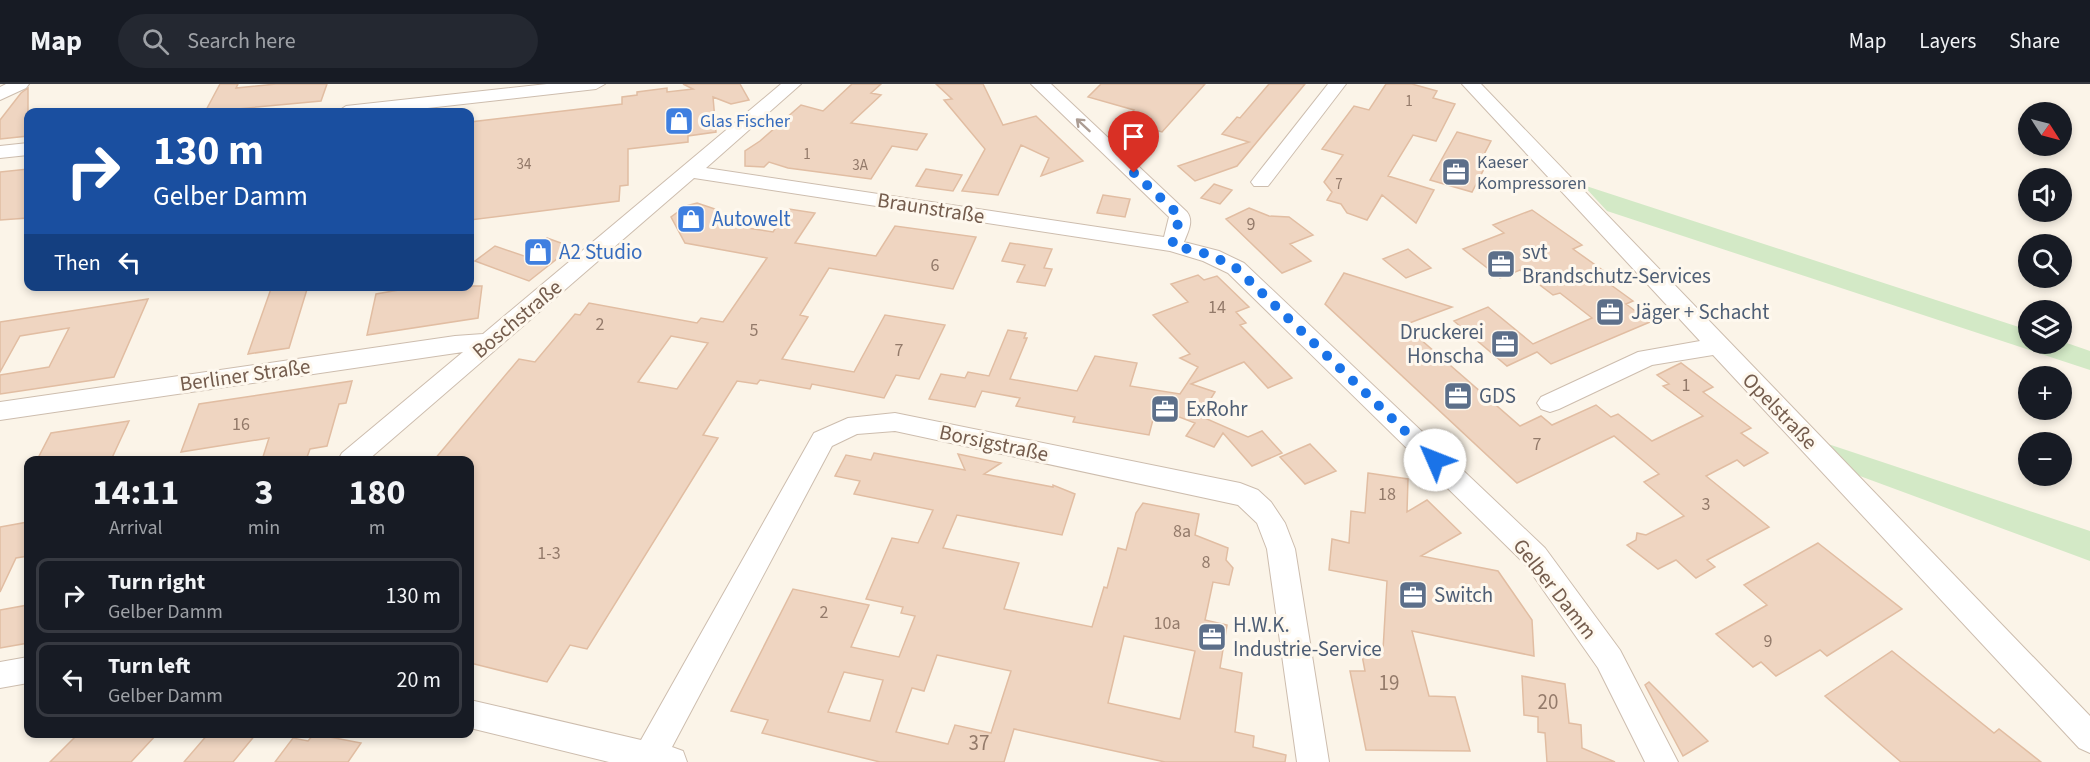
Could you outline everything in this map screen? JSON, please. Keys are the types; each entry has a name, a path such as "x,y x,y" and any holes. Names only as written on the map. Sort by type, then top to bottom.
{"street":[{"path":"0,94 20,84"},
{"path":"382,108 596,84"},
{"name":"Boschstraße","path":"356,456 792,84"},
{"path":"1040,84 1180,216 1172,245"},
{"path":"1261,182 1337,84"},
{"name":"Opelstraße","path":"1470,84 2090,738"},
{"path":"0,152 24,149"},
{"name":"Braunstraße","path":"691,172 1172,245"},
{"name":"Gelber Damm","path":"1172,245 1211,255 1236,268 1535,556 1609,659 1662,762"},
{"name":"Berliner Straße","path":"0,411 443,345 490,342"},
{"path":"1550,403 1647,358 1718,346"},
{"name":"Borsigstraße","path":"660,759 823,440 839,429 849,426 885,422 1228,491 1249,498 1274,525 1281,549 1313,762"},
{"path":"0,675 24,671"},
{"path":"474,715 660,759"}],"green space":[{"path":"1583,185 2018,327 2018,346 1607,211"},
{"path":"2072,345 2090,351 2090,370 2041,354 2072,354"},
{"path":"1828,444 2090,531 2090,561 1849,472"}],"building":[{"path":"220,84 238,84 236,88 276,84 327,84 321,101 247,108 207,108"},
{"path":"683,84 740,84 749,100 731,104 713,97 716,132 688,136 688,142 628,149 628,185 620,186 619,201 474,219 474,122 622,104 622,97 637,95 637,92 667,88 667,92 693,89"},
{"path":"852,84 881,84 871,93 881,95 851,123 927,134 917,150 892,146 871,179 788,168 769,162 764,167 745,166 745,151 801,105 823,111"},
{"path":"936,84 983,84 1003,125 1036,116 1083,161 1041,176 1049,158 1021,145 998,195 962,191 985,149 944,100 952,99"},
{"path":"1101,84 1205,84 1162,132 1124,121 1134,110 1088,97"},
{"path":"1269,84 1305,84 1237,166 1195,181 1178,166 1249,142 1222,134 1237,117 1240,118"},
{"path":"1386,84 1412,84 1437,91 1433,98 1455,104 1436,141 1413,135 1388,176 1434,190 1416,223 1382,195 1367,220 1347,213 1341,204 1327,200 1332,192 1324,182 1343,155 1322,149 1354,106 1369,110"},
{"path":"28,88 28,108 24,108 24,136 0,139 0,120 21,93"},
{"path":"1457,132 1491,141 1479,164 1486,165 1472,192 1430,180"},
{"path":"24,169 24,218 0,220 0,172"},
{"path":"926,169 962,175 953,191 916,186"},
{"path":"1214,184 1232,190 1220,204 1201,198"},
{"path":"1103,195 1130,199 1125,217 1097,213"},
{"path":"697,203 715,209 715,223 773,232 789,209 815,213 795,243 876,256 895,226 976,237 953,289 829,268 800,315 808,317 782,359 854,372 885,315 945,325 919,379 896,375 884,398 812,384 810,389 760,380 757,384 737,381 703,435 718,438 587,649 570,645 547,682 474,664 474,456 437,456 519,359 535,362 575,314 580,315 589,303 697,323 701,318 723,322 767,258 685,243 671,217 686,206","holes":["671,336 708,343 677,389 638,382"]},
{"path":"1249,208 1269,216 1289,217 1313,235 1290,244 1311,261 1282,273 1226,219"},
{"path":"1532,210 1582,245 1573,249 1608,274 1600,277 1633,301 1626,304 1650,322 1551,364 1537,352 1507,366 1454,321 1488,307 1533,344 1592,318 1560,293 1553,295 1520,270 1500,278 1463,249 1504,233 1493,225"},
{"path":"547,238 572,247 529,281 475,261 495,246 524,256"},
{"path":"1010,243 1052,249 1044,268 1052,269 1045,286 1017,282 1025,265 1002,261"},
{"path":"1408,249 1431,268 1406,278 1383,259"},
{"path":"1344,273 1452,307 1404,325 1520,426 1541,416 1552,425 1596,405 1611,417 1618,414 1652,441 1703,416 1663,386 1669,384 1657,375 1681,363 1713,387 1703,392 1751,428 1741,433 1768,453 1744,466 1737,460 1706,476 1769,527 1707,560 1715,567 1696,578 1676,560 1658,569 1627,545 1636,540 1637,533 1646,535 1684,516 1644,482 1659,474 1614,436 1517,483 1325,304"},
{"path":"1198,275 1204,280 1217,276 1249,307 1236,312 1246,323 1240,325 1292,378 1268,388 1244,362 1191,384 1215,392 1200,416 1248,437 1262,431 1282,453 1252,466 1223,433 1214,447 1186,436 1195,423 1156,408 1149,435 1073,422 1075,417 1016,406 1020,398 982,391 975,407 929,399 941,374 965,378 968,372 989,376 1008,330 1026,333 1024,338 1027,338 1010,379 1077,391 1095,356 1137,363 1130,386 1180,394 1198,367 1180,358 1190,354 1153,315 1188,302 1171,284"},
{"path":"474,286 482,286 478,318 367,335 376,294 393,291 474,291"},
{"path":"270,291 306,291 289,348 248,354"},
{"path":"148,299 114,377 0,394 0,375 49,367 69,328 20,336 0,372 0,322"},
{"path":"352,381 346,403 339,404 327,446 310,449 307,456 263,456 269,438 181,452 199,404"},
{"path":"129,421 113,456 39,456 51,433"},
{"path":"1310,444 1336,471 1305,484 1280,457"},
{"path":"874,453 965,470 958,454 1001,463 984,474 1053,487 1053,485 1075,494 1062,535 957,515 943,548 1019,563 1004,609 1092,627 1104,587 1107,588 1118,548 1126,550 1136,513 1143,503 1199,514 1195,535 1228,548 1226,560 1233,568 1229,585 1213,582 1205,620 1227,625 1220,668 1242,673 1235,732 1254,736 1253,747 1286,755 1285,762 1165,762 1014,729 1004,762 880,762 762,733 768,720 731,711 793,589 869,605 851,647 899,657 915,616 901,613 903,607 866,599 892,538 918,543 933,510 854,494 860,481 835,476 846,455 871,460","holes":["1124,636 1195,651 1180,719 1108,703","937,655 1011,671 991,733 955,725 948,744 896,732 912,688 924,691","844,672 883,680 870,721 828,712"]},
{"path":"1368,473 1408,479 1407,512 1427,500 1461,533 1421,556 1498,571 1532,620 1534,656 1412,631 1429,696 1455,697 1470,751 1366,750 1350,671 1365,671 1361,650 1383,650 1387,581 1329,570 1332,539 1349,543 1351,511 1365,513"},
{"path":"24,523 24,557 16,558 0,592 0,527"},
{"path":"1818,543 1902,609 1827,656 1820,650 1776,676 1761,662 1753,667 1716,634 1767,605 1744,585"},
{"path":"24,606 24,644 0,648 0,610"},
{"path":"1892,651 1994,733 1999,729 2041,762 1901,762 1825,696"},
{"path":"1522,676 1565,684 1569,723 1581,725 1582,748 1615,762 1547,762 1545,733 1538,732 1538,717 1524,715"},
{"path":"1649,682 1708,741 1683,756 1645,685"},
{"path":"74,738 153,738 131,762 50,762"},
{"path":"205,738 253,738 233,762 184,762"},
{"path":"293,738 308,741 311,738 335,738 361,743 348,762 275,762"}],"place":[{"name":"Glas Fischer","path":"679,121"},
{"name":"Kaeser Kompressoren","path":"1456,172"},
{"name":"Autowelt","path":"691,219"},
{"name":"A2 Studio","path":"538,252"},
{"name":"svt Brandschutz-Services","path":"1501,264"},
{"name":"Jäger + Schacht","path":"1610,312"},
{"name":"Druckerei Honscha","path":"1505,344"},
{"name":"GDS","path":"1458,396"},
{"name":"ExRohr","path":"1165,409"},
{"name":"Switch","path":"1413,595"},
{"name":"H.W.K. Industrie-Service","path":"1212,637"}],"route":[{"path":"1134,173 1180,216 1172,245 1211,255 1236,268 1435,460"}]}
